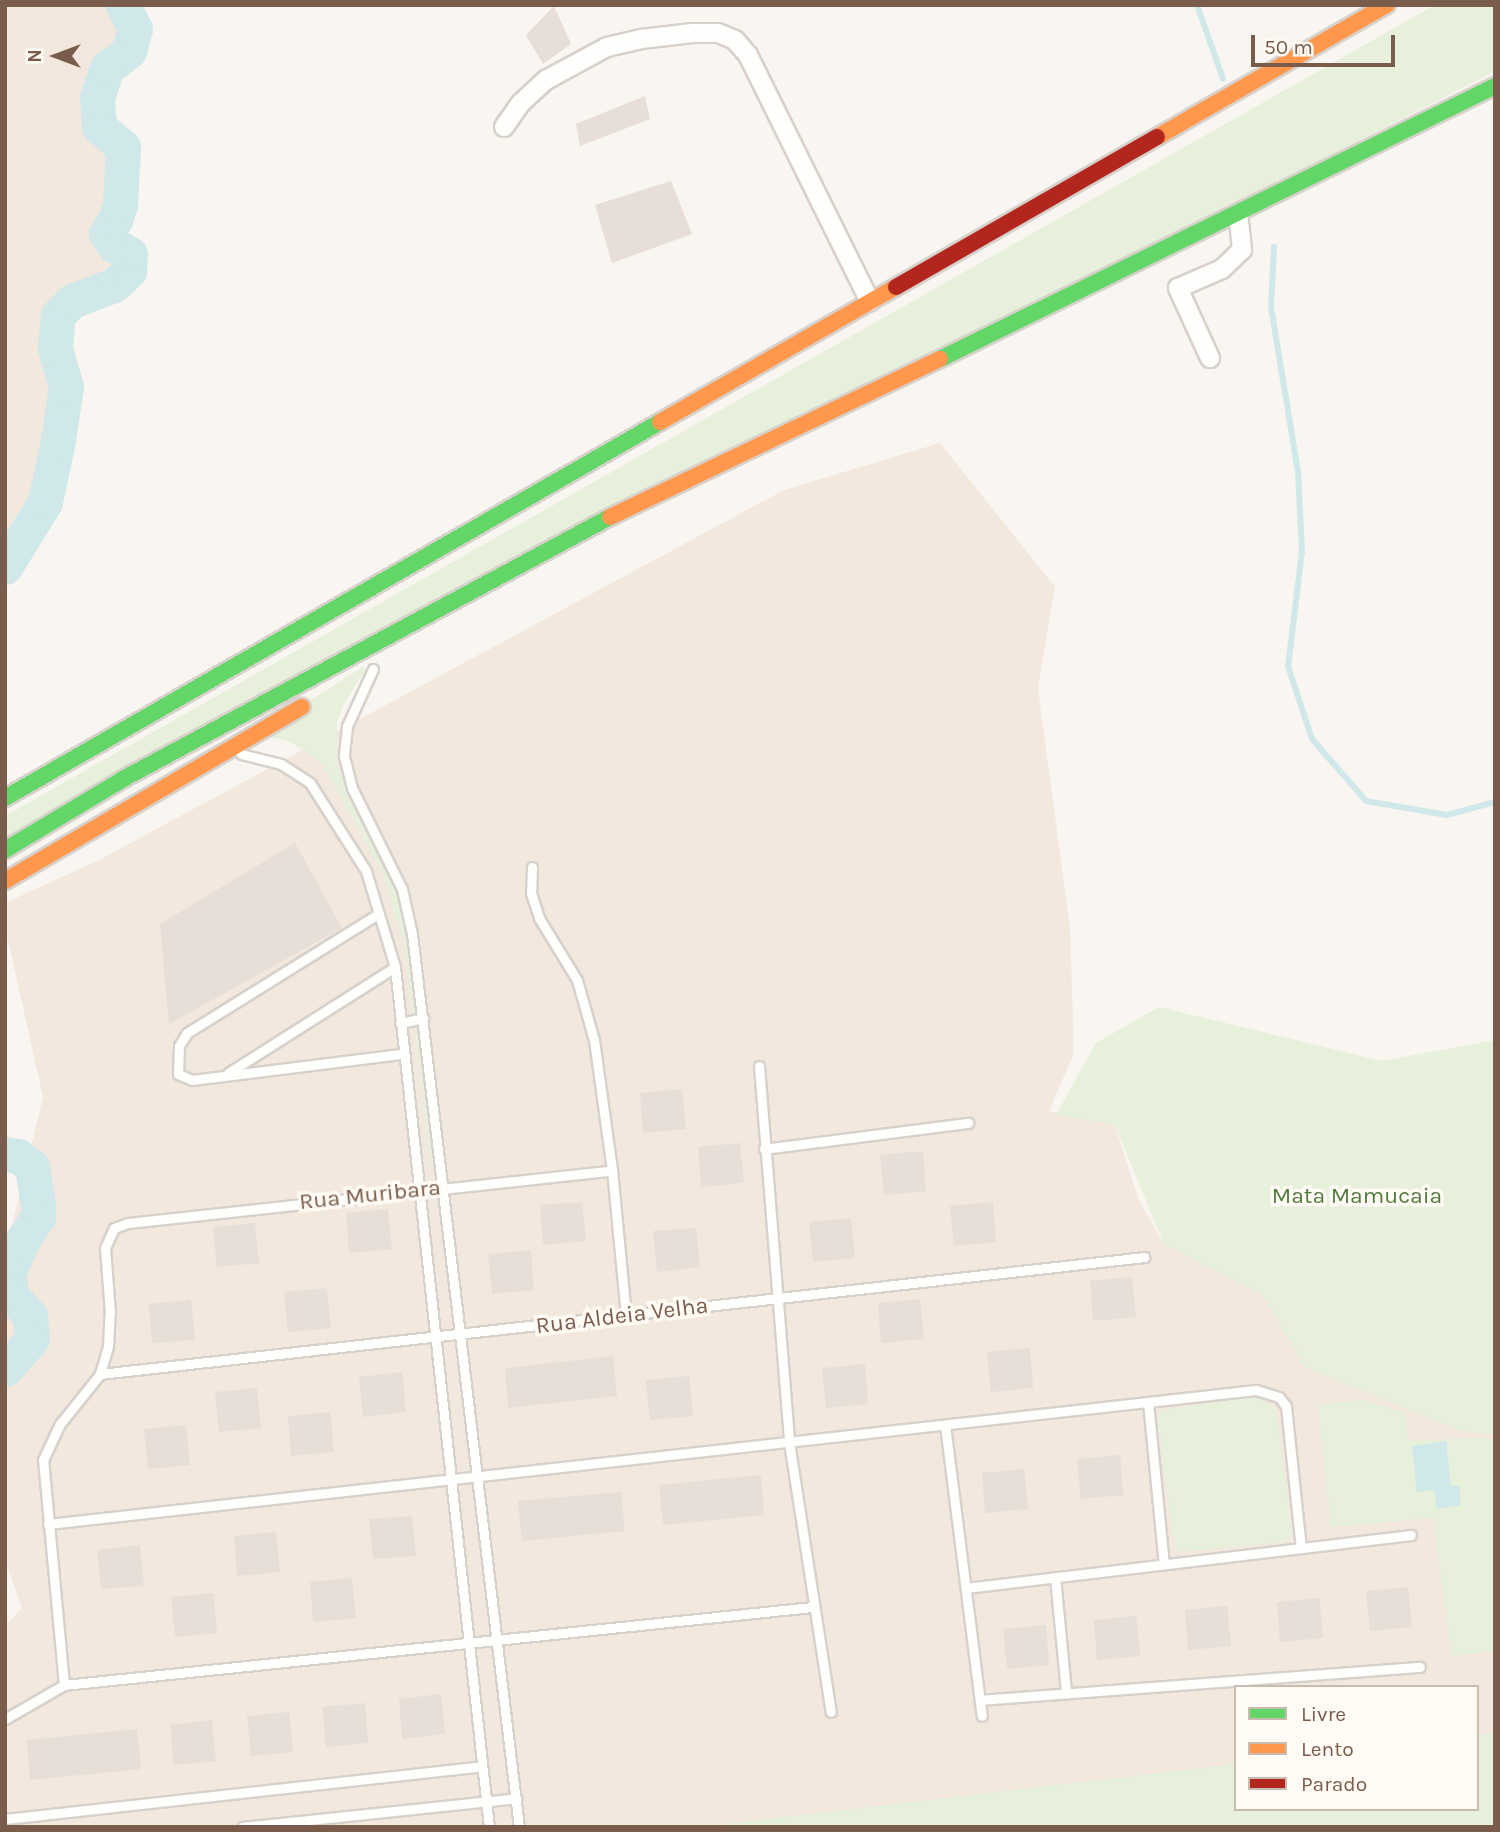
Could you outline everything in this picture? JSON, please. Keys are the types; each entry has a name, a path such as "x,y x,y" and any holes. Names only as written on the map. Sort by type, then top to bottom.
{"highway":[{"path":"5,798 1387,5"},
{"path":"5,850 123,779 649,496 1064,300 1495,86"},
{"path":"583,551 612,531 649,496"},
{"path":"350,681 378,666"},
{"path":"5,881 317,698"}],"street":[{"path":"504,127 522,103 546,80 607,47 641,39 693,33 718,33 735,40 748,55 870,303"},
{"path":"1210,358 1178,288 1222,269 1242,250 1238,214"}],"lane":[{"path":"378,666 347,726 344,755 352,788 402,889 412,934 424,1018 458,1336 519,1827"},
{"path":"229,752 281,764 310,783 366,871 395,967 402,1054 489,1827"},
{"path":"532,867 531,893 539,918 577,980 594,1040 612,1170 626,1316"},
{"path":"378,914 187,1033 179,1046 178,1074 192,1080 402,1054"},
{"path":"224,1076 395,967"},
{"path":"400,1023 424,1018"},
{"path":"759,1066 789,1442 831,1712"},
{"path":"764,1149 968,1123"},
{"name":"Rua Muribara","path":"100,1374 108,1346 110,1313 105,1248 114,1228 128,1223 612,1170"},
{"name":"Rua Aldeia Velha","path":"100,1374 458,1336 776,1297 1144,1257"},
{"path":"64,1685 42,1471 46,1450 60,1424 100,1374"},
{"path":"48,1524 1256,1390 1279,1397 1286,1406 1301,1548"},
{"path":"1148,1402 1164,1564"},
{"path":"945,1425 982,1716"},
{"path":"966,1588 1411,1535"},
{"path":"1055,1577 1066,1692"},
{"path":"5,1719 64,1685 813,1606"},
{"path":"980,1700 1420,1667"},
{"path":"5,1819 482,1766"},
{"path":"242,1827 516,1798"}],"shaded area":[{"path":"5,5 123,5 135,29 129,51 107,68 97,98 99,127 123,147 120,205 115,220 106,233 114,245 130,254 129,271 114,285 72,301 58,315 55,348 66,387 45,502 5,567"},
{"path":"940,443 1055,587 1038,689 1070,928 1074,1053 1049,1111 1115,1125 1139,1201 1164,1244 1495,1396 1495,1734 1479,1736 1479,1685 1234,1685 1234,1771 843,1827 5,1827 5,1626 22,1608 5,1560 5,1255 43,1097 5,926 5,903 99,860 784,490"}],"green space":[{"path":"1435,5 1495,5 1495,71 5,838 5,816"},
{"path":"364,666 365,671 343,705 337,723 337,759 340,775 395,881 407,922 438,1166 435,1168 431,1166 404,945 383,874 322,763 289,741 257,734"},
{"name":"Mata Mamucaia","path":"1159,1007 1382,1061 1495,1040 1495,1435 1461,1431 1305,1367 1263,1295 1164,1244 1115,1125 1056,1115 1096,1043"},
{"path":"1257,1396 1276,1409 1292,1534 1285,1542 1180,1552 1175,1548 1157,1416 1163,1410"},
{"path":"1362,1400 1405,1413 1409,1441 1473,1438 1495,1440 1495,1651 1452,1656 1433,1518 1331,1527 1318,1405"},
{"path":"1495,1733 1495,1827 700,1827 1234,1764 1234,1811 1479,1811 1479,1735"}],"water":[{"path":"1446,1441 1451,1486 1459,1486 1461,1505 1437,1509 1434,1490 1417,1492 1412,1446"}],"building":[{"path":"554,6 571,44 543,64 526,35"},
{"path":"645,96 650,119 580,146 576,124"},
{"path":"671,181 692,234 612,263 595,205"},
{"path":"295,843 342,928 169,1024 160,924"},
{"path":"682,1089 686,1129 643,1133 640,1093"},
{"path":"740,1143 744,1183 701,1187 698,1147"},
{"path":"923,1151 926,1191 884,1195 880,1155"},
{"path":"582,1202 586,1241 543,1245 540,1205"},
{"path":"993,1202 996,1242 954,1246 950,1206"},
{"path":"388,1209 392,1249 349,1253 346,1213"},
{"path":"851,1218 855,1258 813,1262 809,1222"},
{"path":"255,1223 259,1263 217,1267 213,1227"},
{"path":"696,1228 700,1267 657,1272 653,1231"},
{"path":"531,1250 534,1290 492,1294 488,1254"},
{"path":"1132,1277 1136,1317 1093,1321 1090,1281"},
{"path":"327,1288 331,1328 288,1332 284,1292"},
{"path":"920,1299 924,1339 881,1343 878,1303"},
{"path":"191,1300 195,1340 152,1343 149,1304"},
{"path":"1030,1348 1033,1388 991,1392 987,1352"},
{"path":"613,1356 617,1396 508,1408 505,1368"},
{"path":"865,1364 868,1404 826,1408 822,1368"},
{"path":"402,1372 406,1412 363,1417 359,1377"},
{"path":"689,1376 693,1416 650,1420 646,1380"},
{"path":"257,1388 261,1428 219,1432 215,1392"},
{"path":"330,1412 334,1452 291,1456 288,1416"},
{"path":"186,1425 190,1465 148,1469 144,1429"},
{"path":"1120,1455 1123,1495 1081,1499 1077,1459"},
{"path":"1024,1469 1028,1509 985,1513 982,1473"},
{"path":"761,1475 764,1515 663,1525 659,1485"},
{"path":"621,1492 625,1531 522,1541 518,1501"},
{"path":"412,1516 416,1556 373,1559 369,1519"},
{"path":"276,1532 280,1572 237,1576 234,1536"},
{"path":"140,1545 144,1586 101,1589 97,1550"},
{"path":"352,1578 356,1618 313,1622 310,1582"},
{"path":"1408,1587 1412,1627 1370,1631 1366,1591"},
{"path":"213,1593 217,1633 175,1637 171,1597"},
{"path":"1319,1598 1323,1638 1280,1642 1277,1602"},
{"path":"1227,1606 1231,1646 1188,1650 1185,1610"},
{"path":"1136,1616 1140,1656 1097,1660 1094,1620"},
{"path":"1046,1625 1049,1665 1007,1669 1003,1629"},
{"path":"441,1694 445,1734 402,1739 399,1699"},
{"path":"365,1703 368,1743 326,1747 322,1707"},
{"path":"289,1712 293,1752 251,1756 247,1716"},
{"path":"212,1720 216,1761 174,1765 170,1725"},
{"path":"137,1729 141,1769 30,1780 27,1740"}],"waterway":[{"path":"5,567 45,502 66,387 55,348 58,315 72,301 114,285 129,271 130,254 114,245 106,233 115,220 120,205 123,147 99,127 97,98 107,68 129,51 135,29 123,5"},
{"path":"1197,5 1223,79"},
{"path":"1274,247 1271,307 1298,471 1302,551 1288,666 1312,739 1366,801 1447,815 1495,802"},
{"path":"5,1154 18,1156 32,1167 38,1203 38,1217 23,1239 8,1274 11,1294 30,1316 32,1339 5,1369"}],"traffic: fast":[{"path":"940,359 1495,86"},
{"path":"5,798 660,422"},
{"path":"5,850 123,779 610,517"}],"traffic: slow":[{"path":"1157,137 1387,5"},
{"path":"660,422 896,287"},
{"path":"610,517 940,359"},
{"path":"5,881 302,707"}],"traffic: jam":[{"path":"896,287 1157,137"}]}
